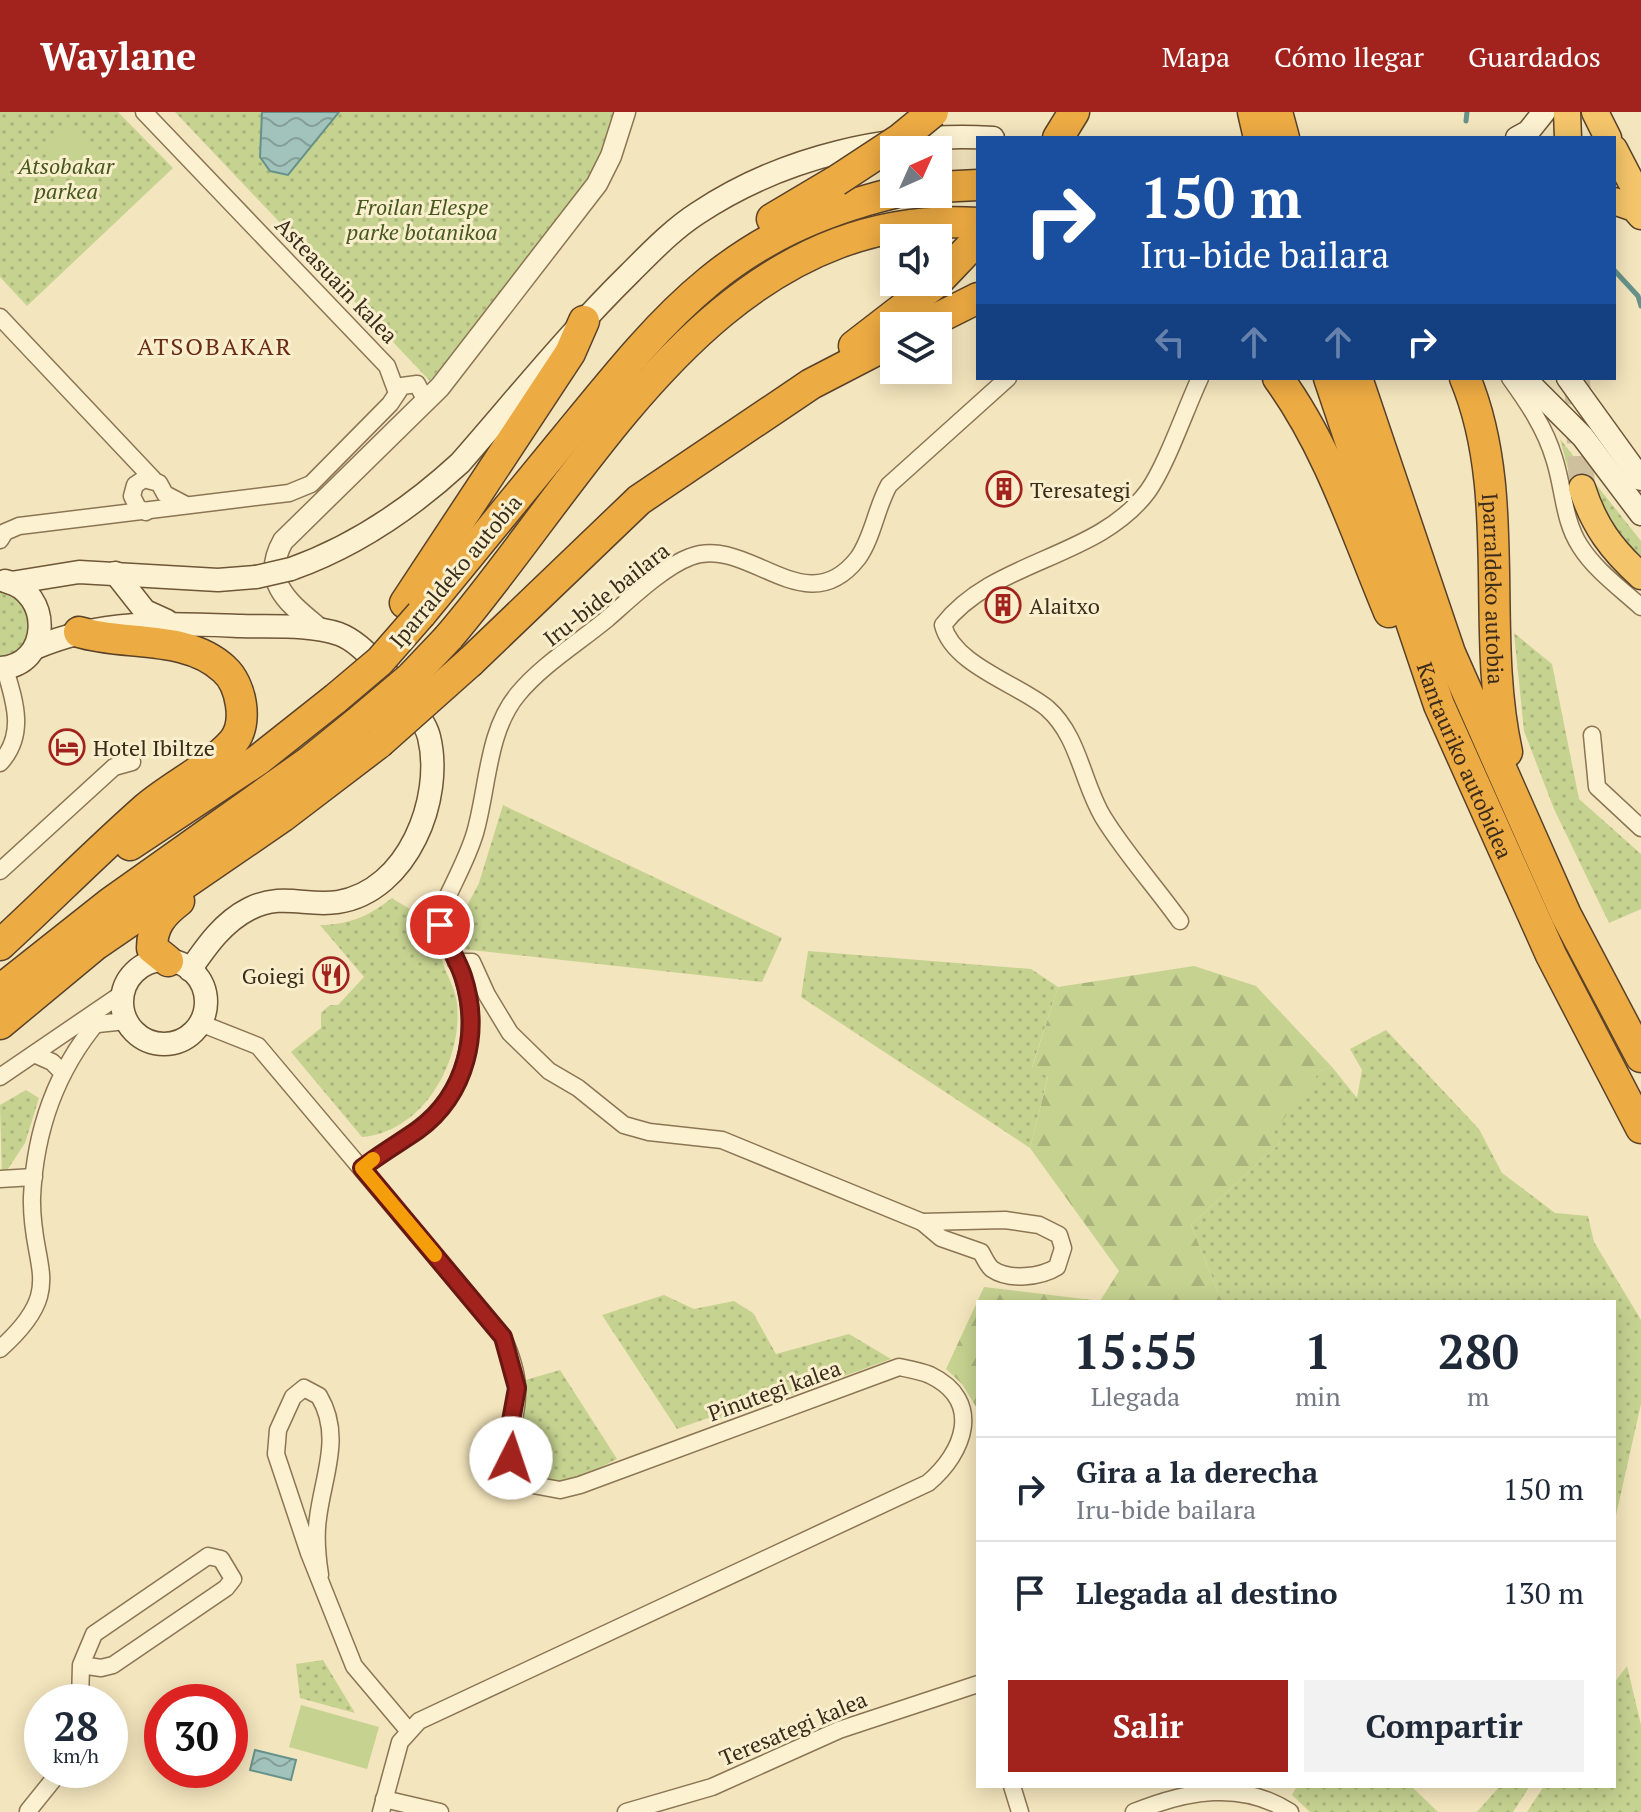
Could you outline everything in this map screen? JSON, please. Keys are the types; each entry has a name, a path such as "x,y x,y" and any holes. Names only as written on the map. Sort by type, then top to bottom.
{"highway":[{"path":"487,534 582,395 642,318 685,276 718,252 900,139 933,112"},
{"path":"1059,136 1074,112"},
{"path":"1253,112 1259,136"},
{"path":"1277,112 1283,136"},
{"path":"1567,112 1568,136"},
{"path":"1595,112 1607,136"},
{"path":"1616,153 1641,201"},
{"path":"952,186 976,185"},
{"name":"Iparraldeko autobia","path":"0,946 153,828 258,760 330,695 380,661 413,609 487,534 642,342 698,289 737,259 795,226 880,198"},
{"path":"1616,202 1634,208 1641,216"},
{"name":"Iparraldeko autobia","path":"369,733 410,678 448,638 626,410 687,340 746,290 795,261 857,238 917,225 976,223"},
{"path":"952,267 976,241"},
{"path":"179,965 152,948 152,934 163,913 264,839 282,817 369,733 470,662 639,500 811,384 920,296"},
{"path":"950,312 976,299"},
{"path":"413,609 570,353 584,321"},
{"path":"811,384 880,348"},
{"path":"1279,380 1303,416 1334,479 1410,662 1439,705"},
{"name":"Kantauriko autobidea","path":"1330,380 1439,705 1551,955 1641,1128"},
{"name":"Kantauriko autobidea","path":"1358,380 1450,653 1513,802 1566,915 1641,1057"},
{"name":"Iparraldeko autobia","path":"1466,380 1478,409 1491,501 1493,663 1513,802"},
{"path":"1582,488 1590,515 1604,540 1641,576"},
{"path":"0,946 147,807 235,740 242,717 233,680 224,668 203,655 178,646 105,640 79,632"},
{"path":"103,850 330,695"},
{"path":"0,990 110,903 310,761 369,733"},
{"path":"0,1024 94,946 282,817"}],"main road":[{"path":"1521,136 1528,132 1544,112"},
{"path":"4,579 79,572 218,580 256,577 327,556 353,542 434,486 460,463 584,321 654,249 697,213 788,166 846,150 929,138 976,138"},
{"path":"1526,380 1583,437 1641,514"},
{"path":"1569,380 1641,479"},
{"path":"115,573 145,611 168,622"},
{"path":"4,579 30,595 39,611 41,627 35,648"},
{"path":"3,668 20,663 35,648 79,632 168,622 321,630 352,641 396,681 429,733 432,784 420,827 388,876 364,892 338,902 284,898 249,909 179,965"},
{"path":"156,961 179,965 198,978 205,1001 200,1023 181,1040 156,1044 134,1032 126,1021 123,993 134,972 156,961"}],"street":[{"name":"Asteasuain kalea","path":"144,112 387,366 397,393"},
{"path":"153,479 139,481 132,491 135,505 189,507 320,490 426,401 459,364 597,184 611,156 625,112"},
{"path":"0,317 153,479 157,504"},
{"name":"Iru-bide bailara","path":"362,1168 419,1129 437,1111 463,1070 470,1046 472,1018 456,962 440,925 441,911 475,833 498,735 517,695 630,600 691,556 725,553 774,575 807,584 840,573 856,560 866,545 878,505 889,485 1006,380"},
{"path":"1180,921 1105,820 1072,743 1057,718 1045,707 983,670 952,641 943,625 987,588 1099,533 1123,516 1149,490 1199,380"},
{"path":"1511,380 1544,430 1555,461 1570,526 1580,547 1600,571 1641,607"},
{"path":"321,630 282,597 275,559 283,541 402,386 417,384 426,401"},
{"path":"0,540 5,532 19,526 157,504"},
{"path":"0,763 10,752 17,719 3,668"},
{"path":"1592,735 1597,787 1641,828"},
{"path":"0,871 114,767 132,762"},
{"name":"Iru-bide bailara","path":"456,962 472,962 477,967 487,995 510,1033 539,1062 624,1125 649,1132 722,1140 922,1222 941,1238 981,1252 990,1268 1008,1275 1044,1275 1057,1267 1062,1258 1059,1235 1039,1225 1005,1220 922,1222"},
{"path":"0,1077 123,993"},
{"path":"34,1054 77,1028 98,1021 126,1021"},
{"path":"0,1349 29,1319 42,1286 42,1261 32,1201 40,1129 63,1073 79,1044 98,1021"},
{"name":"Pinutegi kalea","path":"200,1023 258,1046 503,1337 517,1388 508,1437 511,1458 533,1485 560,1490 580,1485 899,1367 929,1375 948,1387 959,1404 964,1429 959,1449 945,1469 928,1483 423,1718 408,1730"},
{"path":"34,1054 52,1062 63,1073"},
{"path":"0,1179 34,1177"},
{"path":"320,1575 316,1549 321,1494 329,1466 330,1426 319,1396 304,1388 293,1397 276,1443 291,1496 320,1575 354,1666 408,1730 400,1742 382,1806 440,1812"},
{"path":"291,1496 306,1501 321,1494"},
{"path":"80,1684 81,1665 94,1634 208,1556 221,1559 233,1579 226,1588 113,1665 101,1668 81,1665"},
{"name":"Teresategi kalea","path":"626,1812 712,1787 852,1725 976,1685"},
{"path":"27,1812 46,1788"},
{"path":"1013,1788 1020,1812"},
{"path":"1134,1812 1192,1794 1230,1792 1264,1796 1290,1812"}],"green space":[{"name":"Atsobakar parkea","path":"0,112 118,112 173,168 27,306 0,277"},
{"name":"Froilan Elespe parke botanikoa","path":"175,112 616,112 593,173 430,381"},
{"path":"68,120 108,162 84,186 43,144"},
{"path":"1560,439 1641,541 1641,561 1617,537 1591,479 1571,480"},
{"path":"0,591 22,604 29,624 22,645 0,658"},
{"path":"1514,633 1552,664 1579,799 1641,854 1641,909 1609,923 1554,809 1524,731"},
{"path":"503,805 782,938 762,982 462,949 458,923 479,883"},
{"path":"392,898 432,926 455,994 457,1026 446,1069 421,1107 404,1122 384,1132 362,1137 291,1052 321,1028 321,1013 330,1005 338,1005 364,977 320,925 358,918"},
{"path":"808,951 1031,969 1058,987 1032,1067 1048,1076 1030,1148 801,997"},
{"path":"1194,966 1256,986 1332,1067 1320,1071 1273,1133 1280,1143 1191,1225 1221,1300 1101,1300 1119,1271 1030,1148 1048,1077 1032,1068 1058,987"},
{"path":"1386,1030 1479,1129 1502,1173 1555,1213 1588,1216 1594,1242 1641,1320 1641,1404 1616,1515 1616,1300 1221,1300 1191,1225 1280,1143 1272,1133 1320,1071 1332,1067 1357,1098 1362,1070 1350,1049"},
{"path":"26,1090 39,1098 25,1143 2,1178 0,1105"},
{"path":"984,1287 1092,1300 978,1300"},
{"path":"664,1295 694,1309 734,1301 753,1313 776,1354 849,1334 891,1359 726,1419 711,1417 677,1429 602,1315"},
{"path":"976,1304 976,1407 962,1384 946,1369"},
{"path":"560,1370 617,1459 585,1476 565,1482 545,1481 532,1475 523,1463 518,1431 522,1381"},
{"path":"323,1660 355,1713 300,1698 296,1664"},
{"path":"1627,1666 1641,1725 1641,1812 1527,1812 1543,1788 1616,1788 1616,1680"},
{"path":"301,1705 379,1727 367,1769 289,1747"},
{"path":"1296,1788 1413,1788 1438,1812 1310,1812 1292,1795"},
{"path":"1498,1788 1529,1788 1513,1812 1477,1812"}],"water":[{"path":"262,112 339,112 288,175 270,171 260,157"},
{"path":"255,1750 296,1760 291,1780 250,1770"}],"waterway":[{"path":"1466,121 1467,112"},
{"path":"1616,272 1638,296 1641,306"}],"tunnel":[{"path":"1577,380 1582,488"}],"slow traffic":[{"path":"373,1159 362,1168 435,1255"}],"place":[{"name":"Teresategi","path":"1004,489"},
{"name":"Alaitxo","path":"1003,605"},
{"name":"Hotel Ibiltze","path":"67,747"},
{"name":"Goiegi","path":"331,975"}],"district":[{"name":"ATSOBAKAR","path":"215,346"}],"route":[{"path":"440,925 462,973 472,1018 470,1046 463,1070 452,1092 419,1129 362,1168 503,1337 513,1361 517,1388 515,1416 508,1437 511,1458"}]}
